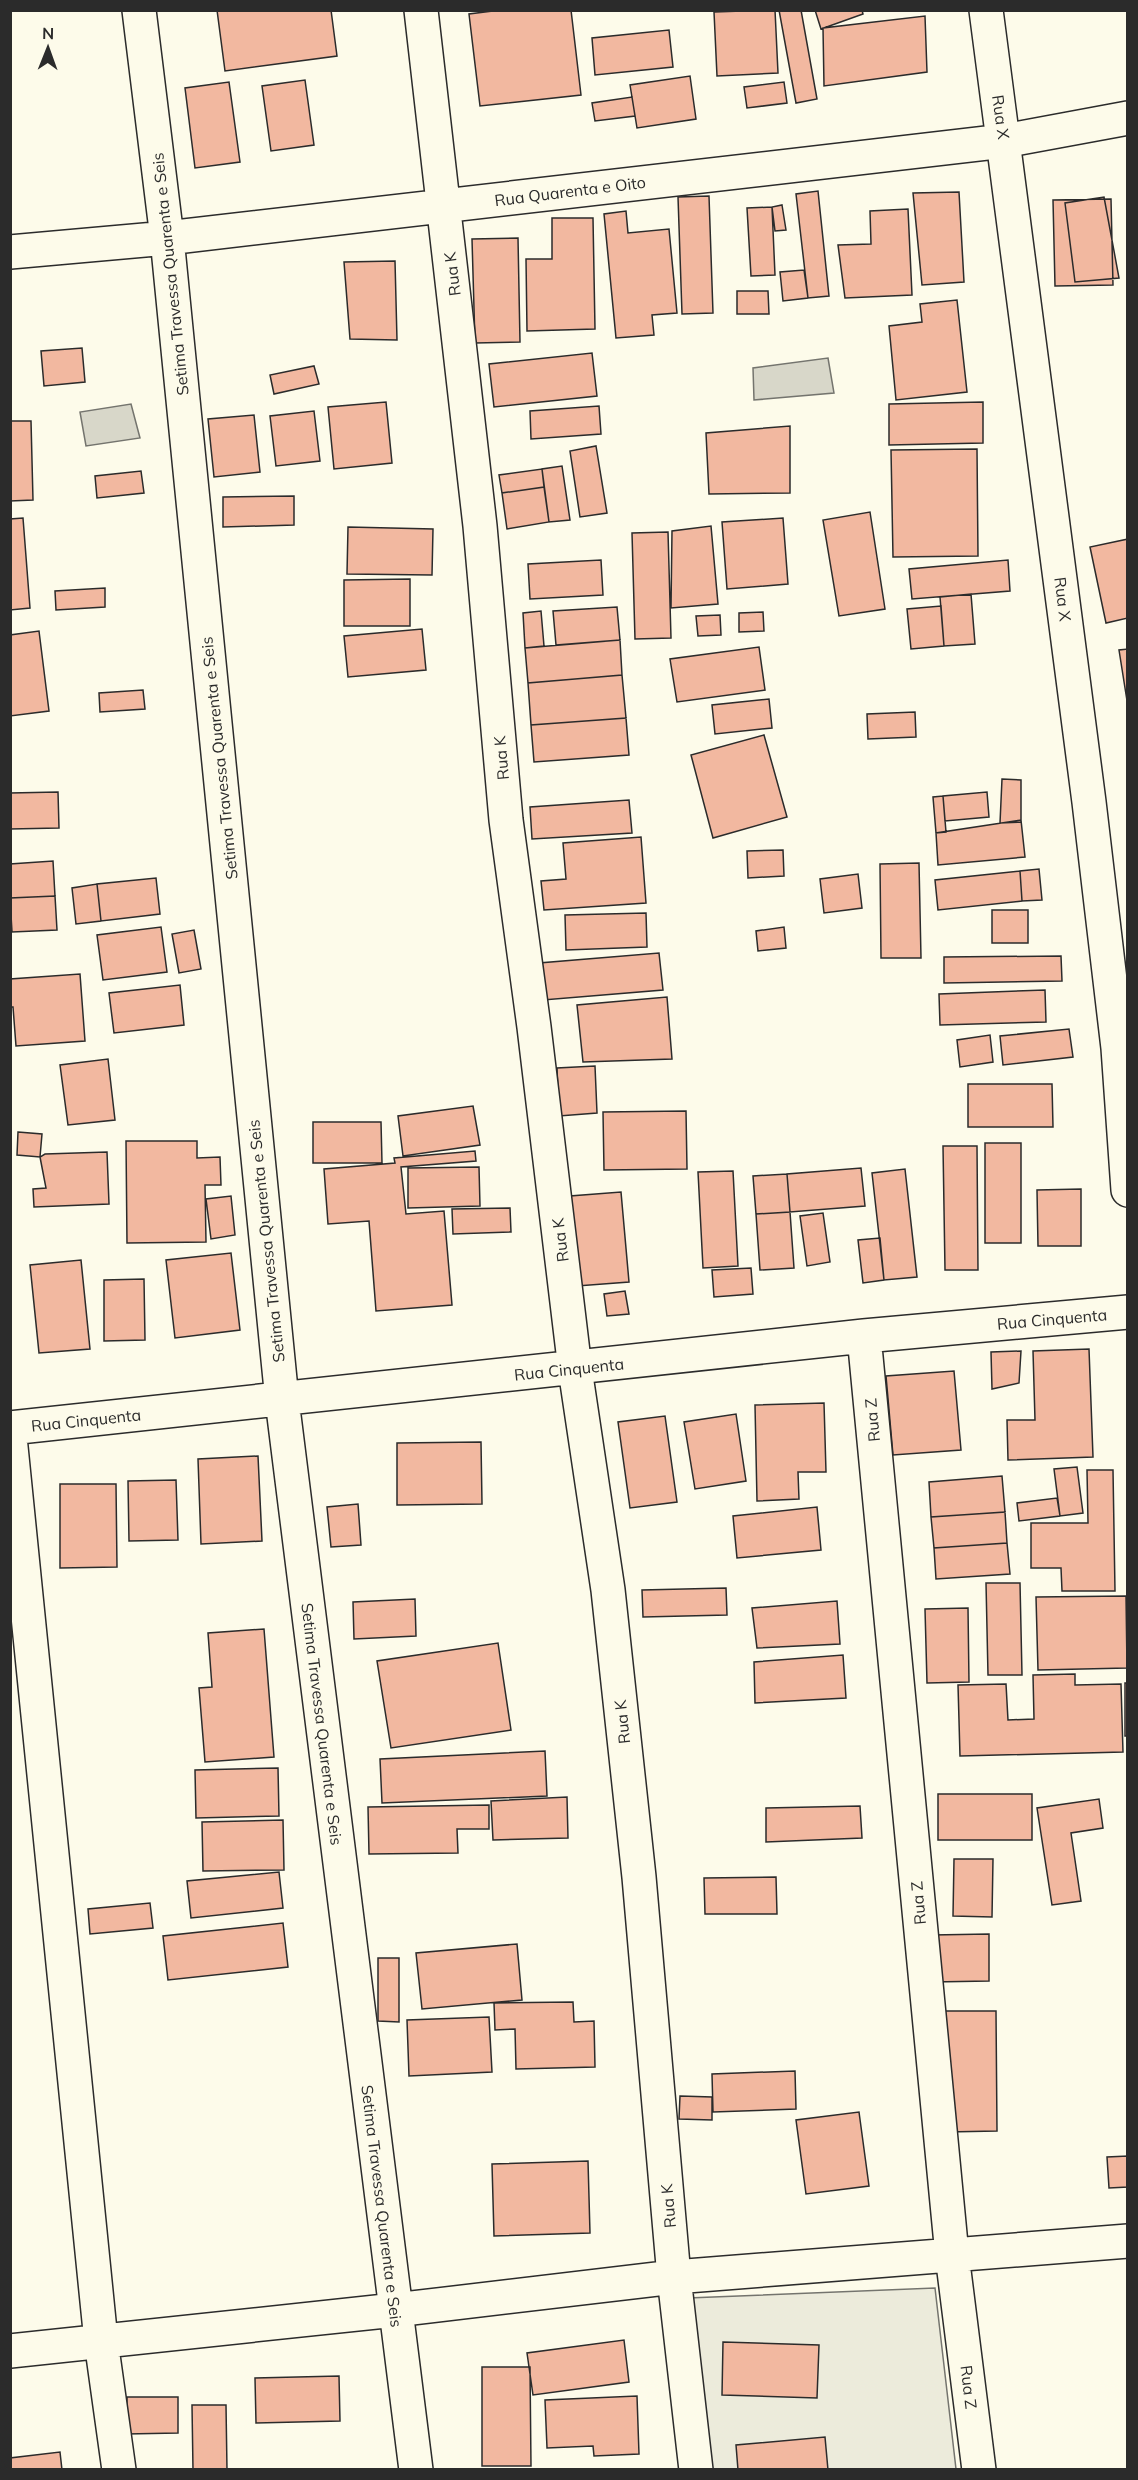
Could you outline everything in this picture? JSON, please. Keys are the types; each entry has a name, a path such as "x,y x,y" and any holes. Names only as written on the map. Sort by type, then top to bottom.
{"street":[{"name":"Setima Travessa Quarenta e Seis","path":"139,10 167,238 282,1400 416,2469"},
{"name":"Rua K","path":"421,10 480,526 506,820 534,1027 575,1369 608,1590 636,1843 674,2277 696,2469"},
{"name":"Rua X","path":"986,10 1090,813 1118,1048 1128,1190"},
{"name":"Rua Quarenta e Oito","path":"10,252 167,238 1004,141 1128,118"},
{"name":"Rua Cinquenta","path":"10,1428 575,1369 864,1336 1128,1312"},
{"name":"Rua Z","path":"864,1336 952,2255 979,2469"},
{"path":"10,1437 101,2341 119,2469"},
{"path":"10,2351 395,2310 674,2277 1128,2241"}],"shaded area":[{"path":"828,358 834,393 754,400 753,368"},
{"path":"131,404 140,438 86,446 80,412"},
{"path":"935,2288 956,2469 709,2469 688,2298"}],"building":[{"path":"217,10 331,10 337,56 225,71"},
{"path":"501,10 571,10 581,95 480,106 469,14"},
{"path":"775,10 778,73 717,76 714,12"},
{"path":"779,10 801,10 817,99 796,103"},
{"path":"815,10 862,10 863,14 821,29"},
{"path":"925,16 927,72 824,86 823,28"},
{"path":"669,30 673,67 595,75 592,38"},
{"path":"690,76 696,119 637,128 630,85"},
{"path":"305,80 314,145 271,151 262,86"},
{"path":"229,82 240,162 195,168 185,88"},
{"path":"784,82 787,103 747,108 744,87"},
{"path":"632,97 635,116 595,121 592,103"},
{"path":"818,191 829,296 808,298 796,194"},
{"path":"959,192 964,282 922,285 913,193"},
{"path":"709,196 713,313 682,314 678,197"},
{"path":"1104,197 1119,278 1075,282 1065,203"},
{"path":"1111,199 1113,285 1055,286 1053,200"},
{"path":"782,205 786,230 775,231 772,207"},
{"path":"772,207 775,275 751,276 747,208"},
{"path":"908,209 912,295 845,298 838,245 871,244 870,211"},
{"path":"626,211 628,233 669,229 677,313 652,315 654,335 616,338 604,214"},
{"path":"552,218 593,218 595,329 527,331 526,259 552,259"},
{"path":"518,238 520,342 475,343 472,239"},
{"path":"395,261 397,340 350,339 344,262"},
{"path":"804,270 808,298 783,301 780,272"},
{"path":"737,291 768,291 769,314 737,314"},
{"path":"957,300 967,392 896,400 889,326 922,322 920,304"},
{"path":"82,348 85,382 44,386 41,351"},
{"path":"592,353 597,396 494,407 489,364"},
{"path":"314,366 319,384 274,394 270,375"},
{"path":"386,402 392,463 334,469 328,407"},
{"path":"983,402 983,443 889,445 889,404"},
{"path":"599,406 601,434 531,439 530,411"},
{"path":"314,411 320,461 276,466 270,416"},
{"path":"254,415 260,472 214,477 208,419"},
{"path":"10,421 31,421 33,500 10,501"},
{"path":"790,426 790,493 709,494 706,433"},
{"path":"596,446 607,513 580,517 570,451"},
{"path":"977,449 978,556 893,557 891,450"},
{"path":"562,466 570,520 549,522 542,469"},
{"path":"542,469 544,487 502,493 499,475"},
{"path":"141,471 144,493 97,498 95,476"},
{"path":"544,487 549,522 507,529 502,493"},
{"path":"294,496 294,525 223,527 223,497"},
{"path":"870,512 885,609 839,616 823,520"},
{"path":"23,518 30,608 10,610 10,519"},
{"path":"783,518 788,584 727,589 722,522"},
{"path":"711,526 718,604 671,608 672,531"},
{"path":"348,527 433,529 432,575 347,574"},
{"path":"668,532 671,638 635,639 632,533"},
{"path":"1128,539 1128,618 1106,623 1090,547"},
{"path":"601,560 603,595 530,599 528,564"},
{"path":"1008,560 1010,591 912,599 909,569"},
{"path":"410,579 410,626 344,626 344,580"},
{"path":"105,588 105,607 56,610 55,591"},
{"path":"971,594 975,644 944,646 940,597"},
{"path":"941,606 944,646 911,649 907,609"},
{"path":"617,607 620,640 556,645 553,611"},
{"path":"541,611 544,646 525,648 523,613"},
{"path":"763,612 764,631 739,632 739,613"},
{"path":"720,615 721,635 698,636 696,616"},
{"path":"422,629 426,670 348,677 344,636"},
{"path":"39,631 49,711 10,716 10,635"},
{"path":"620,640 622,675 528,683 525,648"},
{"path":"759,647 765,690 677,702 670,659"},
{"path":"1128,649 1128,707 1119,650"},
{"path":"622,675 626,718 531,725 528,683"},
{"path":"143,690 145,709 100,712 99,693"},
{"path":"769,699 772,728 715,734 712,705"},
{"path":"915,712 916,737 868,739 867,714"},
{"path":"626,718 629,755 534,762 531,725"},
{"path":"764,735 787,817 713,838 691,755"},
{"path":"1002,779 1021,780 1021,822 1000,823"},
{"path":"58,792 59,828 10,829 10,793"},
{"path":"987,792 989,817 945,821 943,796"},
{"path":"943,796 946,832 936,833 933,797"},
{"path":"629,800 632,833 532,839 530,807"},
{"path":"1021,820 1025,857 938,865 936,833"},
{"path":"641,837 646,903 544,910 541,881 566,879 563,843"},
{"path":"783,850 784,876 748,878 747,851"},
{"path":"53,861 55,896 10,898 10,864"},
{"path":"919,863 921,958 881,958 880,864"},
{"path":"1039,869 1042,900 1022,901 1020,871"},
{"path":"1020,871 1022,901 938,910 935,880"},
{"path":"858,874 862,908 824,913 820,879"},
{"path":"156,878 160,914 101,921 97,884"},
{"path":"97,884 101,921 76,924 72,888"},
{"path":"55,896 57,930 12,932 10,898"},
{"path":"992,910 1028,910 1028,943 992,943"},
{"path":"646,913 647,947 566,950 565,915"},
{"path":"161,927 167,972 103,980 97,935"},
{"path":"784,927 786,948 758,951 756,931"},
{"path":"194,930 201,969 179,973 172,934"},
{"path":"659,953 663,990 543,1000 539,963"},
{"path":"1061,956 1062,981 944,983 944,957"},
{"path":"80,974 85,1041 16,1046 13,1007 10,1007 10,979"},
{"path":"180,985 184,1025 114,1033 109,993"},
{"path":"1045,990 1046,1022 940,1025 939,994"},
{"path":"667,997 672,1059 583,1062 577,1005"},
{"path":"1069,1029 1073,1057 1003,1065 1000,1036"},
{"path":"990,1035 993,1062 960,1067 957,1040"},
{"path":"108,1059 115,1120 68,1125 60,1065"},
{"path":"595,1066 597,1113 559,1116 557,1068"},
{"path":"968,1084 1052,1084 1053,1127 968,1127"},
{"path":"473,1106 480,1145 403,1156 398,1116"},
{"path":"686,1111 687,1169 604,1170 603,1112"},
{"path":"313,1122 381,1122 382,1163 313,1163"},
{"path":"18,1132 42,1134 40,1157 17,1155"},
{"path":"126,1141 197,1141 197,1158 220,1157 221,1185 205,1185 206,1242 127,1243"},
{"path":"985,1143 1021,1143 1021,1243 985,1243"},
{"path":"943,1146 977,1146 978,1270 945,1270"},
{"path":"475,1151 476,1161 401,1167 406,1214 444,1211 452,1305 376,1311 369,1221 328,1224 324,1169 395,1163 394,1158"},
{"path":"107,1152 109,1204 34,1207 33,1189 46,1188 40,1157 45,1154"},
{"path":"479,1167 480,1206 408,1208 408,1168"},
{"path":"861,1168 865,1206 790,1212 787,1174"},
{"path":"905,1169 917,1277 884,1280 872,1173"},
{"path":"733,1171 738,1266 703,1268 698,1172"},
{"path":"787,1174 790,1212 756,1214 753,1176"},
{"path":"1081,1189 1081,1246 1038,1246 1037,1190"},
{"path":"621,1192 629,1282 577,1286 570,1196"},
{"path":"231,1196 235,1235 211,1239 206,1199"},
{"path":"510,1208 511,1232 453,1234 452,1209"},
{"path":"790,1212 794,1268 760,1270 756,1214"},
{"path":"823,1213 830,1262 807,1266 800,1216"},
{"path":"880,1238 884,1280 863,1283 858,1240"},
{"path":"231,1253 240,1330 175,1338 166,1260"},
{"path":"81,1260 90,1349 39,1353 30,1265"},
{"path":"751,1268 753,1294 714,1297 712,1270"},
{"path":"144,1279 145,1340 104,1341 104,1280"},
{"path":"625,1291 629,1314 607,1316 604,1294"},
{"path":"1089,1349 1093,1457 1008,1460 1007,1420 1035,1420 1033,1351"},
{"path":"1021,1351 1019,1383 992,1389 991,1352"},
{"path":"954,1371 961,1450 893,1455 886,1376"},
{"path":"824,1403 826,1472 798,1472 799,1499 757,1501 755,1405"},
{"path":"736,1414 746,1481 695,1489 684,1422"},
{"path":"665,1416 677,1502 630,1508 618,1422"},
{"path":"481,1442 482,1504 397,1505 397,1443"},
{"path":"258,1456 262,1541 201,1544 198,1459"},
{"path":"1077,1467 1083,1513 1060,1516 1054,1469"},
{"path":"1087,1470 1113,1470 1115,1591 1062,1591 1061,1568 1031,1568 1031,1523 1088,1523"},
{"path":"1002,1476 1005,1512 931,1517 929,1482"},
{"path":"176,1480 178,1540 129,1541 128,1481"},
{"path":"60,1484 116,1484 117,1567 60,1568"},
{"path":"1057,1498 1060,1516 1019,1521 1017,1503"},
{"path":"358,1504 361,1545 331,1547 327,1507"},
{"path":"817,1507 821,1550 737,1558 733,1516"},
{"path":"1005,1512 1007,1543 934,1548 931,1517"},
{"path":"1007,1543 1010,1574 936,1579 934,1548"},
{"path":"986,1583 1020,1583 1022,1675 988,1675"},
{"path":"726,1588 727,1615 643,1617 642,1590"},
{"path":"1126,1596 1127,1668 1038,1670 1036,1597"},
{"path":"415,1599 416,1636 354,1639 353,1602"},
{"path":"837,1601 840,1644 757,1648 752,1608"},
{"path":"968,1608 969,1682 927,1683 925,1609"},
{"path":"264,1629 274,1757 205,1762 199,1688 212,1687 208,1633"},
{"path":"498,1643 511,1730 391,1748 377,1661"},
{"path":"843,1655 846,1698 755,1703 754,1662"},
{"path":"1075,1674 1075,1685 1121,1684 1123,1752 960,1756 958,1685 1006,1684 1008,1720 1034,1719 1033,1675"},
{"path":"1125,1683 1128,1683 1128,1736 1125,1736"},
{"path":"545,1751 547,1796 382,1803 380,1759"},
{"path":"278,1768 279,1816 196,1818 195,1770"},
{"path":"938,1794 1032,1794 1032,1840 938,1840"},
{"path":"567,1797 568,1838 493,1840 491,1801"},
{"path":"1099,1799 1103,1828 1071,1833 1081,1901 1052,1905 1037,1808"},
{"path":"489,1805 489,1829 457,1829 458,1853 369,1854 368,1807"},
{"path":"860,1806 862,1838 766,1842 766,1808"},
{"path":"283,1820 284,1870 203,1871 202,1822"},
{"path":"954,1859 993,1859 992,1917 953,1916"},
{"path":"279,1872 283,1908 191,1918 187,1881"},
{"path":"776,1877 777,1914 705,1914 704,1878"},
{"path":"150,1903 153,1928 90,1934 88,1909"},
{"path":"283,1923 288,1967 168,1980 163,1936"},
{"path":"989,1934 989,1981 932,1982 932,1935"},
{"path":"517,1944 522,2000 422,2009 416,1953"},
{"path":"378,1958 399,1958 399,2022 378,2021"},
{"path":"573,2002 574,2022 594,2021 595,2067 516,2069 515,2029 495,2030 494,2003"},
{"path":"944,2011 996,2011 997,2131 946,2132"},
{"path":"489,2017 492,2072 409,2076 407,2020"},
{"path":"795,2071 796,2109 713,2112 712,2074"},
{"path":"680,2096 712,2097 712,2120 679,2119"},
{"path":"859,2112 869,2186 806,2194 796,2120"},
{"path":"1128,2156 1128,2187 1109,2188 1107,2157"},
{"path":"588,2161 590,2233 494,2236 492,2164"},
{"path":"624,2340 629,2382 533,2395 527,2353"},
{"path":"723,2342 819,2345 817,2398 722,2395"},
{"path":"482,2367 530,2367 531,2466 482,2466"},
{"path":"339,2376 340,2421 256,2423 255,2378"},
{"path":"637,2396 639,2454 594,2456 593,2446 547,2448 545,2400"},
{"path":"127,2397 178,2397 178,2433 126,2434"},
{"path":"192,2405 226,2405 227,2470 193,2470"},
{"path":"825,2437 828,2470 738,2470 736,2445"},
{"path":"60,2452 62,2470 10,2470 10,2458"}]}
